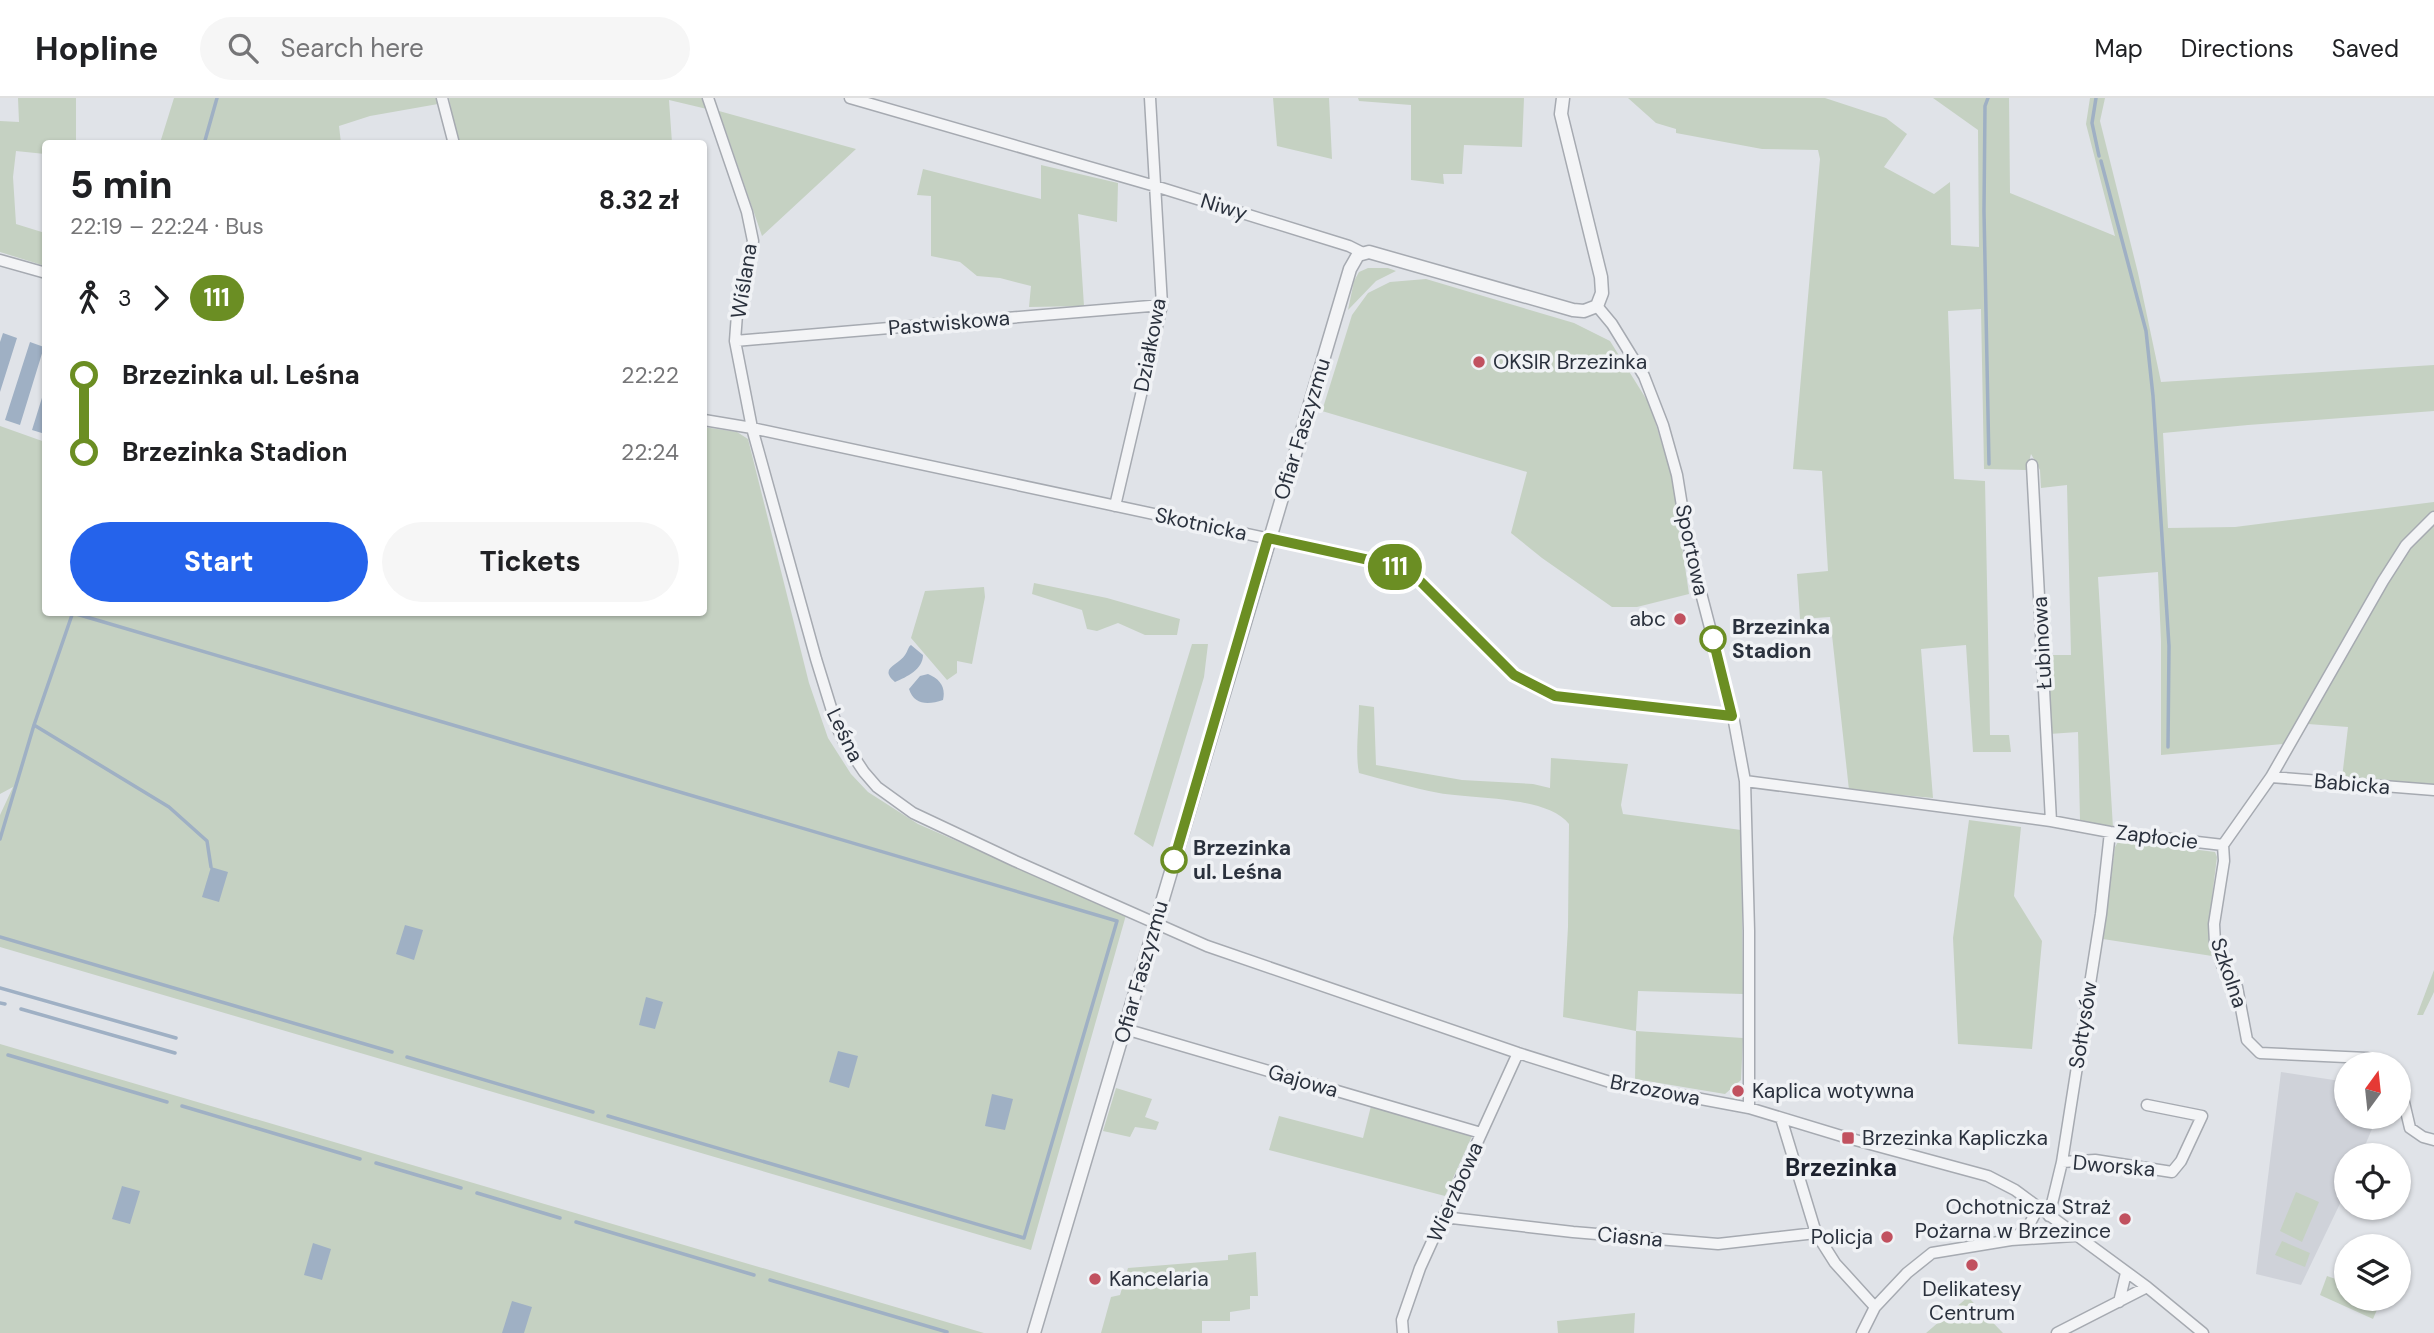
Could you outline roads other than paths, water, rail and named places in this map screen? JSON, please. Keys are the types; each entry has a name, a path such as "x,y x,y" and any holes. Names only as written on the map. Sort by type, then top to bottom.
{"street":[{"path":"442,98 453,140"},
{"name":"Wiślana","path":"708,98 747,212 753,241 737,314 736,341 752,428"},
{"name":"Niwy","path":"850,98 1155,186 1361,252 1369,252 1573,310 1584,311 1597,306"},
{"name":"Działkowa","path":"1115,506 1162,305 1150,98"},
{"path":"1563,98 1562,114 1601,277 1602,293 1597,306"},
{"name":"Ofiar Faszyzmu","path":"1034,1333 1268,538 1350,269 1361,252"},
{"path":"0,260 42,272"},
{"name":"Pastwiskowa","path":"736,341 1162,305"},
{"name":"Sportowa","path":"1597,306 1612,324 1644,376 1663,425 1677,475 1688,543 1732,716 1745,781 1749,931 1749,1108"},
{"path":"707,420 752,428"},
{"name":"Skotnicka","path":"752,428 1392,565 1420,581 1514,675 1555,696 1732,716"},
{"name":"Leśna","path":"752,428 827,697 844,742 864,772 877,787 913,813 1156,922"},
{"name":"Łubinowa","path":"2032,465 2051,821"},
{"name":"Zapłocie","path":"1745,781 2051,821 2110,832 2223,845 2271,777 2383,580 2406,545 2434,517"},
{"name":"Babicka","path":"2271,777 2434,790"},
{"name":"Sołtysów","path":"2049,1216 2062,1161 2101,914 2110,832"},
{"name":"Szkolna","path":"2223,845 2224,861 2214,924 2215,943 2222,965 2237,987 2247,1040 2260,1053 2334,1056"},
{"name":"Brzozowa","path":"1156,922 1207,946 1518,1054 1610,1082 1749,1108 1988,1176 2015,1190 2074,1236 2147,1287 2203,1333"},
{"name":"Gajowa","path":"1125,1029 1481,1133"},
{"name":"Wierzbowa","path":"1403,1333 1402,1321 1420,1268 1518,1054"},
{"name":"Dworska","path":"2062,1161 2095,1160 2172,1172 2181,1161 2202,1116 2147,1105"},
{"path":"1782,1118 1816,1233 1835,1263 1875,1307"},
{"path":"2411,1129 2423,1137 2434,1140"},
{"path":"2011,1240 2028,1227 2038,1208"},
{"name":"Ciasna","path":"1443,1217 1573,1232 1718,1244 1816,1233"},
{"path":"1862,1333 1875,1307 1907,1273 1932,1253 2011,1240 2074,1236"},
{"path":"2119,1301 2126,1273"},
{"path":"2057,1333 2147,1287"}],"water":[{"path":"3,333 17,338 0,392 0,342"},
{"path":"30,342 42,346 20,425 5,420"},
{"path":"42,398 42,433 32,430"},
{"path":"911,645 923,655 922,660 914,672 895,682 890,677 889,670"},
{"path":"928,674 941,684 944,691 943,700 922,702 911,694 909,689 920,676"},
{"path":"211,867 228,872 219,902 202,897"},
{"path":"405,925 423,930 414,960 396,954"},
{"path":"646,997 663,1002 655,1029 639,1025"},
{"path":"838,1051 858,1056 849,1088 829,1082"},
{"path":"992,1094 1013,1099 1005,1130 985,1126"},
{"path":"122,1186 140,1191 130,1224 112,1219"},
{"path":"313,1243 331,1249 322,1280 304,1275"},
{"path":"512,1301 532,1307 524,1333 502,1333"}],"waterway":[{"path":"205,140 217,98"},
{"path":"1988,98 1985,106 1984,211 1989,464"},
{"path":"2096,98 2092,123 2099,156"},
{"path":"2101,161 2146,331 2153,396 2169,646 2168,747"},
{"path":"0,839 34,725 72,616"},
{"path":"83,616 1117,921 1024,1238 608,1116"},
{"path":"34,725 169,807 207,841 211,867"},
{"path":"0,937 392,1052"},
{"path":"0,988 176,1038"},
{"path":"0,1003 5,1004"},
{"path":"21,1009 175,1053"},
{"path":"8,1055 167,1102"},
{"path":"407,1057 593,1112"},
{"path":"182,1106 360,1159"},
{"path":"376,1163 461,1188"},
{"path":"477,1193 560,1218"},
{"path":"576,1222 754,1275"},
{"path":"770,1280 947,1332"}],"place":[{"name":"OKSIR Brzezinka","path":"1479,362"},
{"name":"abc","path":"1680,619"},
{"name":"Brzezinka Stadion","path":"1713,639"},
{"name":"Brzezinka ul. Leśna","path":"1174,860"},
{"name":"Kaplica wotywna","path":"1738,1091"},
{"name":"Brzezinka Kapliczka","path":"1848,1138"},
{"name":"Ochotnicza Straż Pożarna w Brzezince","path":"2125,1219"},
{"name":"Policja","path":"1887,1237"},
{"name":"Delikatesy Centrum","path":"1972,1265"},
{"name":"Kancelaria","path":"1095,1279"}],"district":[{"name":"Brzezinka","path":"1841,1167"}]}
